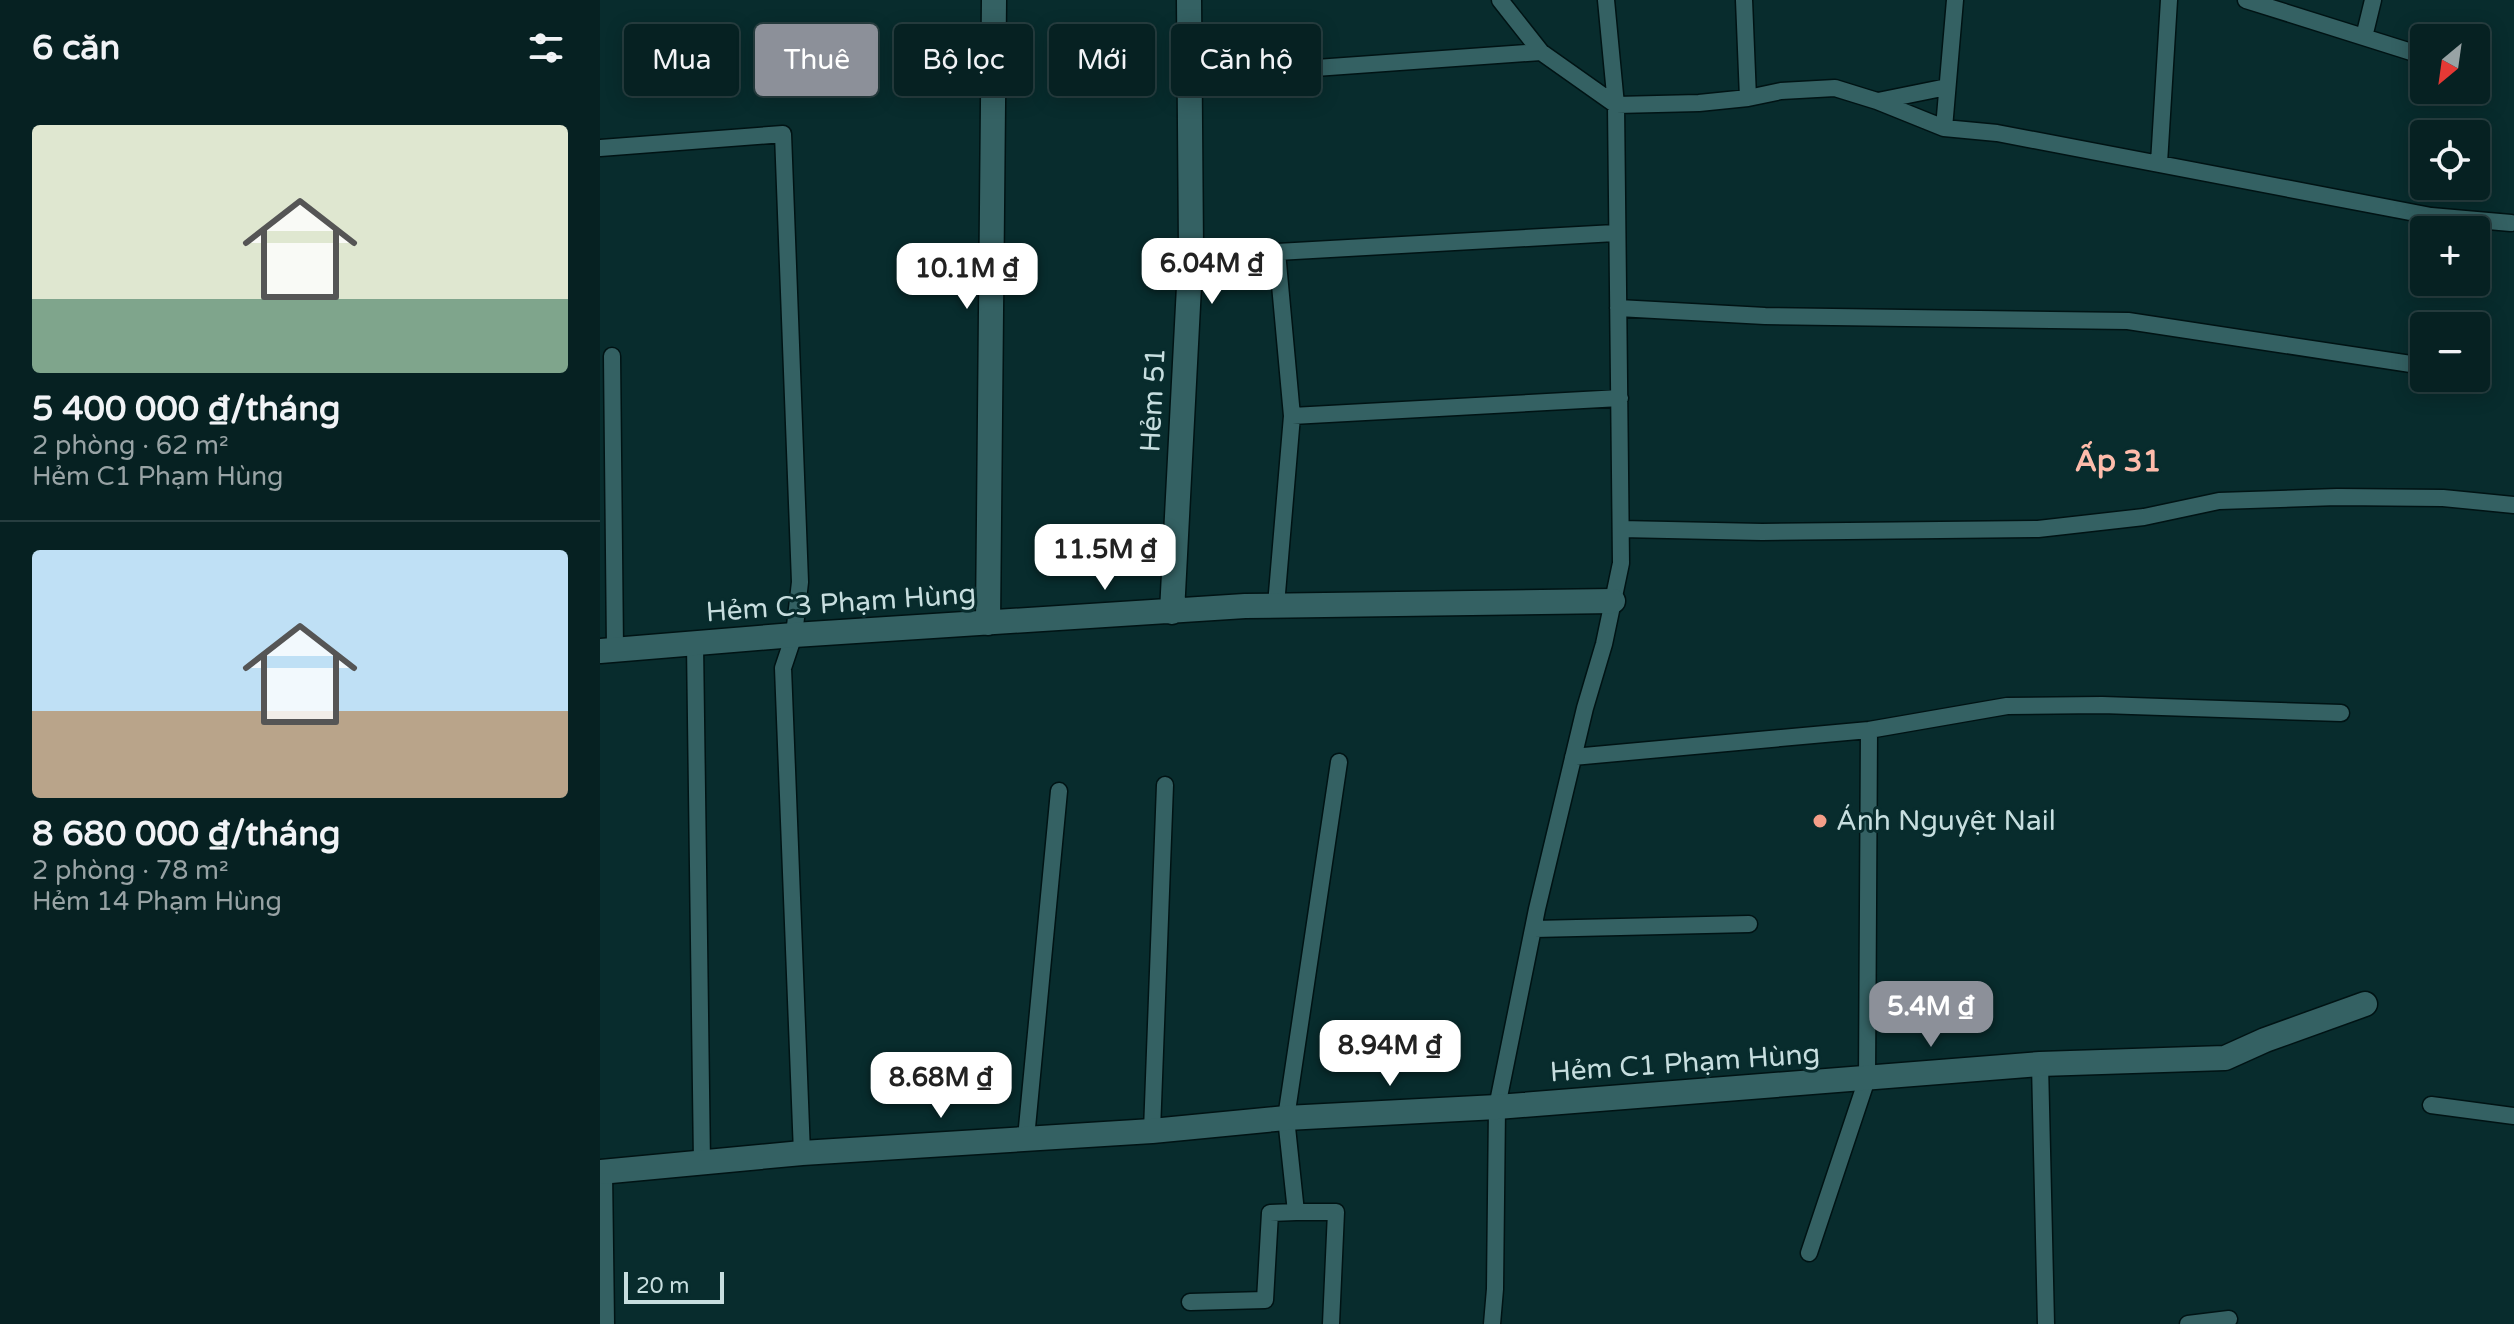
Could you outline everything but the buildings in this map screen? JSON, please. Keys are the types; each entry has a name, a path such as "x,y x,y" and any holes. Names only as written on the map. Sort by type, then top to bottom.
{"street":[{"path":"988,623 994,0"},
{"name":"Hẻm 51","path":"1189,0 1189,24"},
{"name":"Hẻm 51","path":"1172,612 1191,248 1190,96"},
{"name":"Hẻm C3 Phạm Hùng","path":"607,650 794,635 1276,605 1613,601"},
{"name":"Hẻm C1 Phạm Hùng","path":"602,1172 802,1153 1152,1131 1286,1118 1497,1107 2040,1064 2225,1058 2365,1004"}],"lane":[{"path":"1500,0 1541,52 1616,105 1748,98 1781,91 1835,88 1944,128 1997,133 2431,216 2513,220"},
{"path":"1492,1324 1497,1107 1573,757 1604,644 1621,563 1616,105 1606,0"},
{"path":"1744,0 1748,98"},
{"path":"1944,128 1955,0"},
{"path":"2159,163 2169,0"},
{"path":"2246,0 2410,52"},
{"path":"2364,37 2373,0"},
{"path":"1321,68 1541,52"},
{"path":"1877,101 1947,87"},
{"path":"600,148 783,134 800,582 794,635 783,668 802,1153"},
{"path":"1191,248 1277,252 1615,233"},
{"path":"1276,605 1292,416 1277,252"},
{"path":"1618,308 1765,316 2128,321 2410,364"},
{"path":"607,650 612,356"},
{"path":"1292,416 1620,398"},
{"path":"1621,529 1762,532 2038,529 2144,517 2219,501 2337,497 2443,498 2514,505"},
{"path":"695,644 702,1163"},
{"path":"1573,757 1869,730 2007,706 2102,705 2341,713"},
{"path":"1809,1253 1867,1079 1869,730"},
{"path":"1296,1212 1286,1118 1339,762"},
{"path":"1152,1131 1165,785"},
{"path":"1026,1138 1059,791"},
{"path":"1534,929 1749,924"},
{"path":"2040,1064 2046,1324"},
{"path":"2431,1105 2514,1116"},
{"path":"602,1172 606,1324"},
{"path":"1190,1302 1265,1300 1270,1213 1336,1212 1331,1324"},
{"path":"2188,1324 2229,1319"}],"place":[{"name":"Ánh Nguyệt Nail","path":"1820,821"}],"district":[{"name":"Ấp 31","path":"2118,461"}]}
